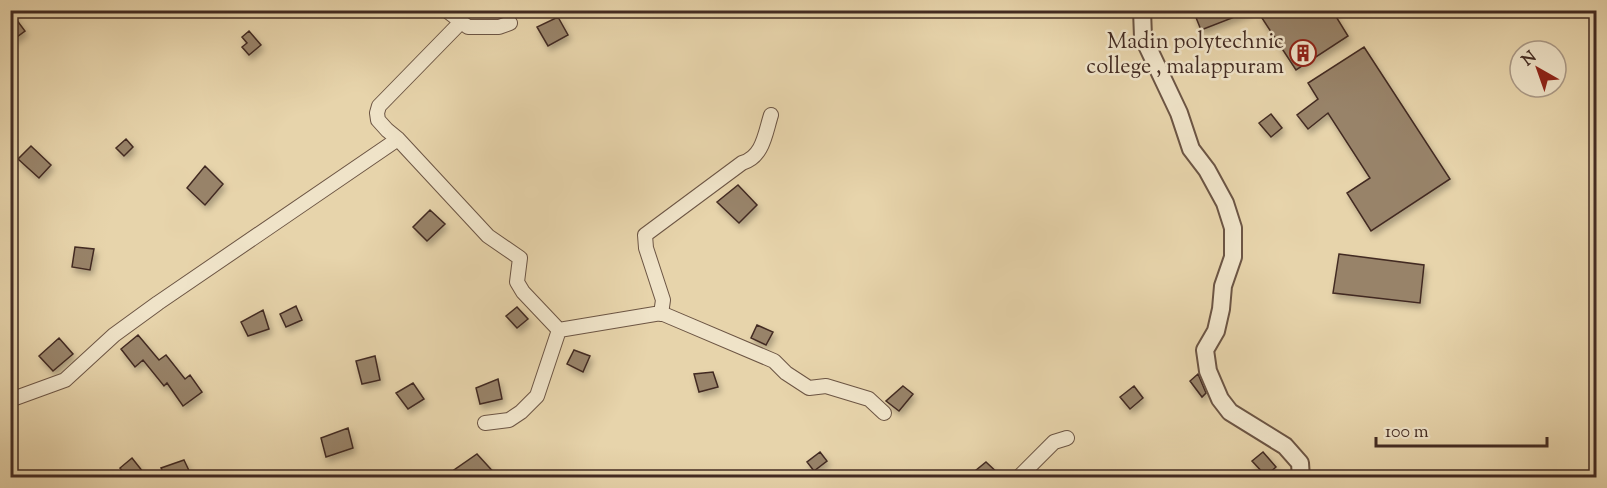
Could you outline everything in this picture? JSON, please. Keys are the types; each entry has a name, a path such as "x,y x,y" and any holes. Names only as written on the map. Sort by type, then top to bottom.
{"street":[{"path":"446,10 468,27 499,27 510,23"},
{"path":"1142,10 1143,37 1179,114 1191,149 1207,170 1225,203 1233,228 1233,257 1223,286 1216,331 1204,350 1208,371 1220,399 1230,412 1285,446 1300,463 1301,477"},
{"path":"461,22 380,106 377,113 378,120 488,236 520,258 517,282 523,292 559,330"},
{"path":"661,314 663,300 646,248 645,235 742,163 756,156 771,116"},
{"path":"10,400 65,380 114,335 149,309 398,139"},
{"path":"559,330 661,314 774,361 786,374 809,388 826,386 869,399 884,413"},
{"path":"485,423 509,420 537,396 559,330"},
{"path":"1018,477 1054,442 1067,438"}],"building":[{"path":"1193,10 1249,10 1250,11 1201,30"},
{"name":"Madin polytechnic college , malappuram","path":"1268,10 1332,10 1348,36 1296,70 1260,15"},
{"path":"10,11 25,31 10,42"},
{"path":"558,17 568,35 548,46 537,27"},
{"path":"249,31 261,45 249,55 242,47 247,43 242,37"},
{"path":"1364,47 1450,179 1371,231 1347,193 1370,178 1328,113 1308,129 1297,115 1318,99 1308,83"},
{"path":"1271,114 1282,128 1271,137 1259,123"},
{"path":"126,139 133,147 124,156 116,148"},
{"path":"31,146 51,165 39,178 18,159"},
{"path":"205,166 223,184 205,205 187,188"},
{"path":"738,185 757,205 739,223 717,202"},
{"path":"430,210 445,224 427,241 413,227"},
{"path":"75,247 94,249 90,270 72,267"},
{"path":"1339,254 1424,265 1420,303 1333,293"},
{"path":"296,306 302,320 286,327 280,314"},
{"path":"517,307 528,319 517,328 506,316"},
{"path":"263,310 269,329 248,336 241,322"},
{"path":"757,325 773,332 766,345 751,338"},
{"path":"138,335 159,360 166,355 185,379 190,375 202,392 183,406 167,383 164,386 143,360 135,367 121,349"},
{"path":"59,338 73,354 53,371 39,356"},
{"path":"574,350 590,356 583,372 567,364"},
{"path":"375,356 380,380 362,384 356,361"},
{"path":"713,372 718,387 699,392 694,374"},
{"path":"1198,374 1206,393 1202,397 1190,381"},
{"path":"498,379 502,399 480,404 476,388"},
{"path":"413,383 424,399 408,409 396,393"},
{"path":"903,386 913,394 899,411 886,401"},
{"path":"1134,386 1143,398 1130,409 1120,397"},
{"path":"348,428 353,448 326,457 321,438"},
{"path":"820,452 827,461 814,471 807,462"},
{"path":"1263,452 1276,467 1266,476 1252,461"},
{"path":"477,454 498,477 459,477 454,470"},
{"path":"132,458 147,477 127,477 120,468"},
{"path":"184,460 192,477 166,477 161,468"},
{"path":"986,462 1002,477 983,477 975,471"}],"waterway":[{"path":"157,14 160,10"}],"place":[{"name":"Madin polytechnic college , malappuram","path":"1303,53"}]}
